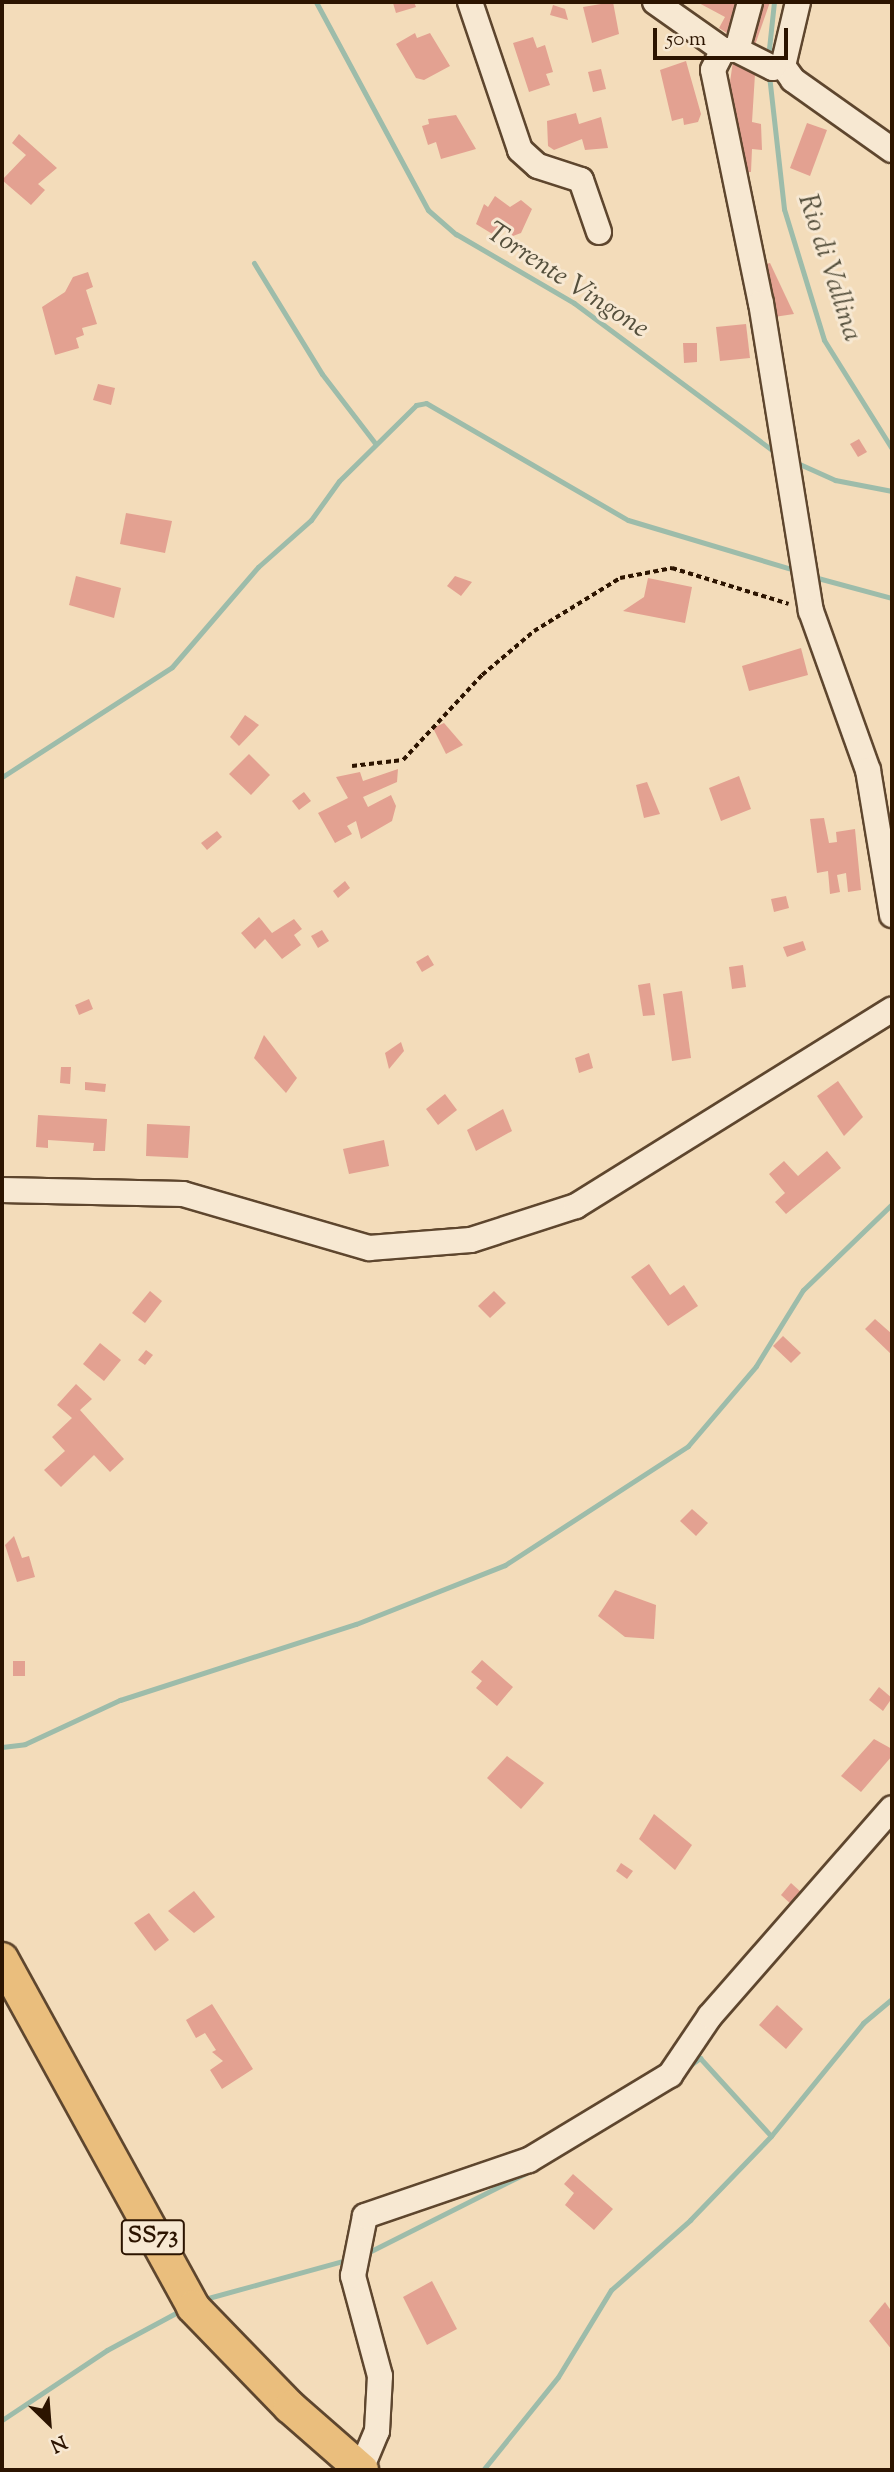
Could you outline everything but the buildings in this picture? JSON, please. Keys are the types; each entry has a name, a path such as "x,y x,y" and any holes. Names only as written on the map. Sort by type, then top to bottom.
{"main road":[{"name":"SS73","path":"2,1959 193,2307 290,2407 362,2470"}],"street":[{"path":"470,2 520,150 538,166 581,180 599,232"},
{"path":"656,2 730,50 772,66 892,150"},
{"path":"750,2 730,50 713,70 784,444 811,611 868,770 892,915"},
{"path":"772,66 798,2"},
{"path":"2,1190 183,1194 369,1248 471,1240 576,1206 892,1009"},
{"path":"362,2470 377,2431 380,2376 353,2276 365,2216 529,2160 670,2075 710,2016 892,1808"}],"path":[{"path":"352,766 403,760 482,675 534,631 620,578 672,568 811,611"}],"waterway":[{"name":"Torrente Vingone","path":"316,2 428,210 456,234 574,303 776,453"},
{"name":"Rio di Vallina","path":"768,58 774,2"},
{"name":"Rio di Vallina","path":"769,75 784,209 824,340 892,449"},
{"path":"254,263 322,374 375,443"},
{"path":"2,777 172,667 258,567 311,520 339,481 416,405 426,403 628,520 798,571"},
{"name":"Torrente Vingone","path":"795,462 835,480 892,491"},
{"path":"814,577 892,598"},
{"path":"2,1747 25,1744 120,1700 356,1624 505,1565 688,1446 756,1366 803,1290 892,1204"},
{"path":"483,2470 558,2377 611,2290 690,2220 771,2136 863,2023 892,1999"},
{"path":"689,2066 700,2058 771,2136"},
{"path":"363,2255 526,2173"},
{"path":"201,2300 350,2259"},
{"path":"2,2420 107,2350 183,2309"}]}
